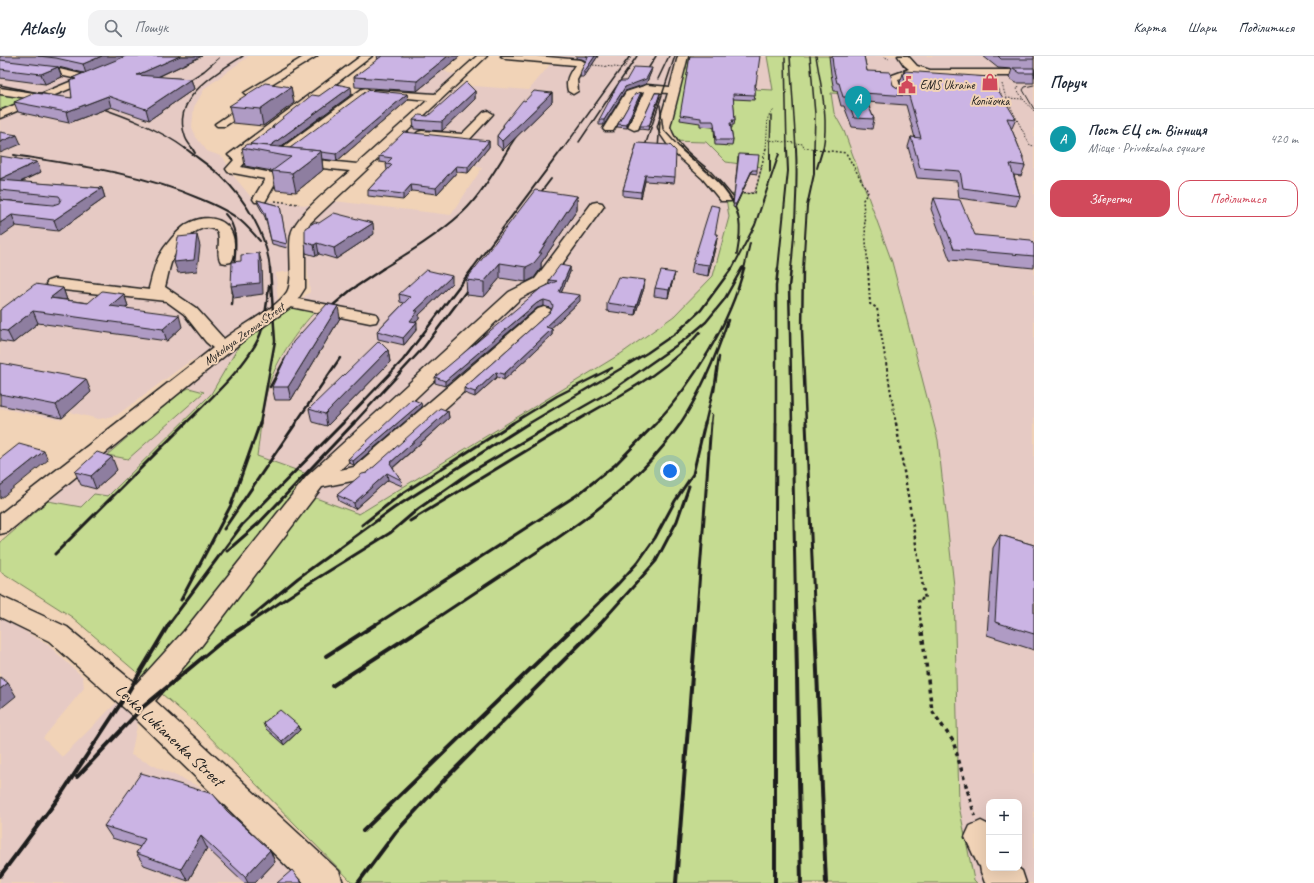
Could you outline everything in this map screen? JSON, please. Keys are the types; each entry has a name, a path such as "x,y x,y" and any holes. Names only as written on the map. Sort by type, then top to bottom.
{"main road":[{"path":"0,115 140,56"}],"street":[{"path":"238,100 312,56"},
{"path":"234,154 367,56"},
{"name":"Mykolaya Zerova Street","path":"0,526 244,331 288,302 294,295 297,288 298,234 303,222 398,132 482,56"},
{"path":"506,56 581,63 572,78 571,83 573,91"},
{"path":"683,56 664,127 666,136 674,146 708,177 725,196"},
{"path":"903,56 910,66 920,70"},
{"path":"0,65 59,72 88,78"},
{"path":"950,73 969,71 972,65 1001,73"},
{"path":"897,93 892,78 911,71 920,70 950,73 1034,73"},
{"path":"324,87 338,88"},
{"path":"608,129 630,94 651,89 675,90"},
{"path":"634,127 651,89"},
{"path":"352,90 436,97"},
{"path":"0,91 41,97"},
{"path":"275,159 366,91"},
{"path":"249,93 307,100"},
{"path":"221,124 265,95"},
{"path":"398,132 465,138 488,114"},
{"path":"234,154 360,168"},
{"path":"234,154 241,160 232,169 273,177 260,199"},
{"path":"137,702 192,638 315,481 515,295 541,282 597,206"},
{"path":"224,348 212,338 190,312 157,288 167,255 192,227 201,223 213,223 220,225 224,229 227,237 226,259"},
{"path":"54,284 170,297"},
{"path":"288,302 370,318"},
{"path":"315,481 360,473 544,312"},
{"name":"Levka Lukianenka Street","path":"0,606 58,634 137,702 327,883"},
{"path":"997,871 1010,883"}],"path":[{"path":"581,63 624,68 632,56"},
{"path":"1017,89 1023,99 1034,111"},
{"path":"1023,99 1006,98 1030,145 1034,146"},
{"path":"725,196 755,193 768,140 768,117 770,112 774,110"},
{"path":"768,140 804,144 804,148 846,153 868,192 863,200 870,304 877,308 925,599 918,599 932,711 953,741 985,846"},
{"path":"260,199 319,207"}],"shaded area":[{"path":"0,56 130,56 34,96 0,91"},
{"path":"147,56 249,56 205,88 194,107 192,127 196,137 207,151 223,157 233,175 255,202 262,200 314,206 296,224 293,236 292,271 276,273 278,303 250,328 211,394 108,496 94,494 81,507 48,501 178,389 192,383 211,354 190,361 117,415 99,419 70,412 61,420 0,408 0,118"},
{"path":"506,56 683,56 670,141 706,142 726,162 762,167 755,193 726,198 729,217 713,276 674,316 622,353 359,515 305,494 257,456 266,394 279,359 306,322 318,309 295,304 310,292 304,236 312,222 334,201 451,215 482,168 441,157 383,152 460,85 529,90 553,61"},
{"path":"694,56 767,56 774,90 732,88"},
{"path":"824,56 1034,56 1034,883 974,883 959,806 954,586 938,440 892,262 844,131 834,113"},
{"path":"443,69 448,73 458,74 431,99 382,94 407,73"},
{"path":"0,616 48,645 83,677 84,688 43,738 62,757 119,700 139,716 131,755 228,800 311,883 0,883"}],"green space":[{"path":"683,56 694,56 732,88 773,90 767,56 829,56 880,96 831,93 834,113 844,131 892,262 938,440 954,586 959,806 974,880 977,883 353,883 197,724 72,617 0,571 0,543 48,501 81,507 94,494 108,496 211,394 247,332 295,304 318,308 286,348 274,371 264,403 257,456 307,474 305,494 359,514 622,353 674,316 713,276 729,217 726,198 723,195 755,193 762,167 726,162 706,142 670,141 666,135"},
{"path":"0,92 32,97 0,110"},
{"path":"189,388 204,392 128,459 107,455 179,393"}],"building":[{"path":"38,56 102,56 83,64"},
{"path":"126,56 180,56 137,75 191,79 146,109 108,96 66,112 14,102 35,93 72,98 70,81 76,79 72,78"},
{"path":"382,56 448,56 417,81 354,77"},
{"path":"586,56 595,56 584,72 581,71 588,57"},
{"path":"690,56 760,56 755,84 755,95 733,94 735,120 732,120 733,123 730,123 733,140 716,140 713,121 701,121 701,118 680,115"},
{"path":"832,56 864,56 867,71 890,72 893,85 899,89 906,85 903,73 905,73 904,71 990,77 1016,119 1007,118 1023,157 1025,166 1010,164 1020,196 963,188 960,171 920,168 911,137 921,138 909,96 863,93 874,119 854,118 847,97 843,97 839,83 837,83"},
{"path":"998,56 1034,56 1034,59 1001,59"},
{"path":"0,60 58,67 41,74 0,69"},
{"path":"634,67 652,68 646,79 625,87 604,120 599,120 620,81 626,81"},
{"path":"1013,68 1034,68 1034,73 1020,73"},
{"path":"466,82 475,91 442,122 413,120 419,115 428,116"},
{"path":"265,83 291,87 260,109 229,106"},
{"path":"336,84 351,87 270,146 250,144 274,127 272,127 312,95 319,96"},
{"path":"368,90 407,94 336,154 290,148"},
{"path":"534,91 552,93 502,141 497,136 504,126 503,125 523,100 525,101"},
{"path":"641,92 627,125 618,124 635,94"},
{"path":"655,93 660,93 649,126 640,126"},
{"path":"0,132 17,135 0,142"},
{"path":"404,132 489,141 468,167 456,166 436,188 411,185 403,194 368,190 392,165 386,164 392,158 379,156"},
{"path":"637,143 670,145 676,151 675,177 645,175 641,192 623,190"},
{"path":"248,144 321,151 292,173 272,171 291,157 242,148"},
{"path":"739,154 759,155 757,170 752,170 736,204 733,204"},
{"path":"0,156 37,162 0,179"},
{"path":"0,180 102,188 54,220 12,215 0,223 0,200 53,205 59,203 61,199 59,196 0,190"},
{"path":"535,190 577,196 539,253 542,253 534,263 526,267 500,263 484,282 466,280"},
{"path":"934,198 960,200 975,235 1031,240 1034,245 1034,256 954,249"},
{"path":"257,200 280,206 287,244 271,240 265,213"},
{"path":"711,205 720,207 715,234 718,234 709,265 693,263"},
{"path":"334,213 373,223 334,248 317,243 314,245 305,242 305,228 315,222 319,223"},
{"path":"197,235 194,260 174,262 178,237"},
{"path":"259,253 260,283 231,286 232,262 241,261 241,255"},
{"path":"560,265 570,267 559,292 580,295 546,327 552,329 504,374 496,372 475,392 464,388 551,311 553,306 551,302 544,300 537,303 445,381 435,377 540,289 557,281 549,280"},
{"path":"426,270 452,276 415,311 418,311 410,321 417,322 403,338 377,331 410,297 399,294"},
{"path":"661,271 675,273 669,290 655,288"},
{"path":"618,277 645,280 636,307 607,303"},
{"path":"35,284 63,288 50,298 88,303 102,291 124,294 110,306 179,315 163,329 33,311 7,331 0,330 0,310"},
{"path":"327,304 338,306 288,387 272,387 293,342"},
{"path":"379,341 388,350 325,414 309,409"},
{"path":"0,363 86,379 56,405 0,394"},
{"path":"412,399 421,403 353,461 348,459"},
{"path":"440,408 448,411 390,463 401,480 387,473 354,503 337,495 362,474 367,473"},
{"path":"19,444 44,451 0,486 0,459"},
{"path":"97,452 112,457 91,476 75,472"},
{"path":"1000,535 1034,545 1034,634 995,622"},
{"path":"0,677 8,683 0,689"},
{"path":"280,710 299,726 282,741 263,723"},
{"path":"141,773 213,794 227,811 270,850 245,877 201,836 181,869 136,853 145,839 104,826"},
{"path":"292,870 302,883 277,883"}],"tram line":[{"path":"1034,85 1025,87 1023,90 1034,109"}],"railway":[{"path":"193,149 188,143 182,122 184,110 190,98 209,79 243,56"},
{"path":"563,149 630,56"},
{"path":"579,142 637,56"},
{"path":"646,72 656,56"},
{"path":"658,79 669,56"},
{"path":"644,149 675,56"},
{"path":"790,56 796,149"},
{"path":"810,56 815,114 814,149"},
{"path":"816,56 825,114 825,137 823,149"},
{"path":"182,85 204,71 219,58"},
{"path":"785,58 787,149"},
{"path":"0,85 68,99"},
{"path":"660,105 663,129 680,148"},
{"path":"95,106 131,119 165,135 186,149"},
{"path":"770,149 771,116"},
{"path":"658,149 660,121"},
{"path":"508,149 523,126"},
{"path":"185,148 221,176 247,207 265,244 270,269"},
{"path":"192,148 195,153"},
{"path":"382,269 434,236 462,213 482,190 509,148"},
{"path":"472,269 563,148"},
{"path":"643,154 645,148"},
{"path":"680,148 716,180 731,198 740,224 740,237 737,254"},
{"path":"778,269 788,171 787,148"},
{"path":"791,269 796,209 796,148"},
{"path":"817,168 823,148"},
{"path":"658,149 658,154"},
{"path":"770,149 770,172"},
{"path":"803,269 807,206 814,174 814,149"},
{"path":"732,269 755,225 779,154"},
{"path":"14,155 108,171 176,189 221,208 236,217 244,223 260,241"},
{"path":"535,200 551,179"},
{"path":"225,214 230,220 235,233 236,248 234,269"},
{"path":"744,269 750,243"},
{"path":"232,305 234,268"},
{"path":"260,424 275,341 270,268"},
{"path":"325,312 351,290 384,268"},
{"path":"342,424 403,360 473,268"},
{"path":"528,424 647,353 676,333 701,310 732,268"},
{"path":"553,424 611,391 687,338 706,322 724,300 742,268"},
{"path":"655,424 683,390 720,331 730,310 744,268"},
{"path":"776,423 776,286 778,268"},
{"path":"791,268 789,287 792,424"},
{"path":"803,268 802,331 806,424"},
{"path":"353,424 424,347 474,281"},
{"path":"185,424 227,382 254,346 260,335 263,324 269,286"},
{"path":"680,424 695,399 707,374 728,320"},
{"path":"571,424 640,384 672,360 687,347 700,332"},
{"path":"270,387 284,361 291,352"},
{"path":"714,391 719,357"},
{"path":"295,424 340,358"},
{"path":"511,424 557,396 612,368"},
{"path":"705,424 714,386"},
{"path":"711,424 712,415"},
{"path":"181,600 231,505 260,423"},
{"path":"224,529 296,423"},
{"path":"168,625 242,525 343,423"},
{"path":"227,551 259,523 354,423"},
{"path":"362,525 400,495 513,423"},
{"path":"252,616 298,578 394,508 529,423"},
{"path":"246,625 390,533 418,509 471,472 555,423"},
{"path":"410,521 572,423"},
{"path":"375,625 577,495 615,465 656,423"},
{"path":"426,625 552,542 600,508 643,469 663,447 681,423"},
{"path":"576,625 638,562 655,538 675,501 693,474 705,423"},
{"path":"696,625 711,423"},
{"path":"775,625 776,423"},
{"path":"792,423 796,625"},
{"path":"806,423 815,625"},
{"path":"55,554 185,424"},
{"path":"599,625 656,561 677,521 689,486"},
{"path":"0,876 60,796 127,694 169,624"},
{"path":"77,777 143,707 225,639 248,624"},
{"path":"326,656 376,624"},
{"path":"332,686 428,624"},
{"path":"363,831 577,624"},
{"path":"676,883 696,624"},
{"path":"796,624 801,883"},
{"path":"815,624 826,883"},
{"path":"358,883 396,832 446,778 599,625"},
{"path":"775,625 775,883"}],"place":[{"name":"Копійочка","path":"990,82"},
{"name":"EMS Ukraine","path":"907,85"},
{"name":"Пост ЕЦ ст. Вінниця","path":"858,119"}]}
